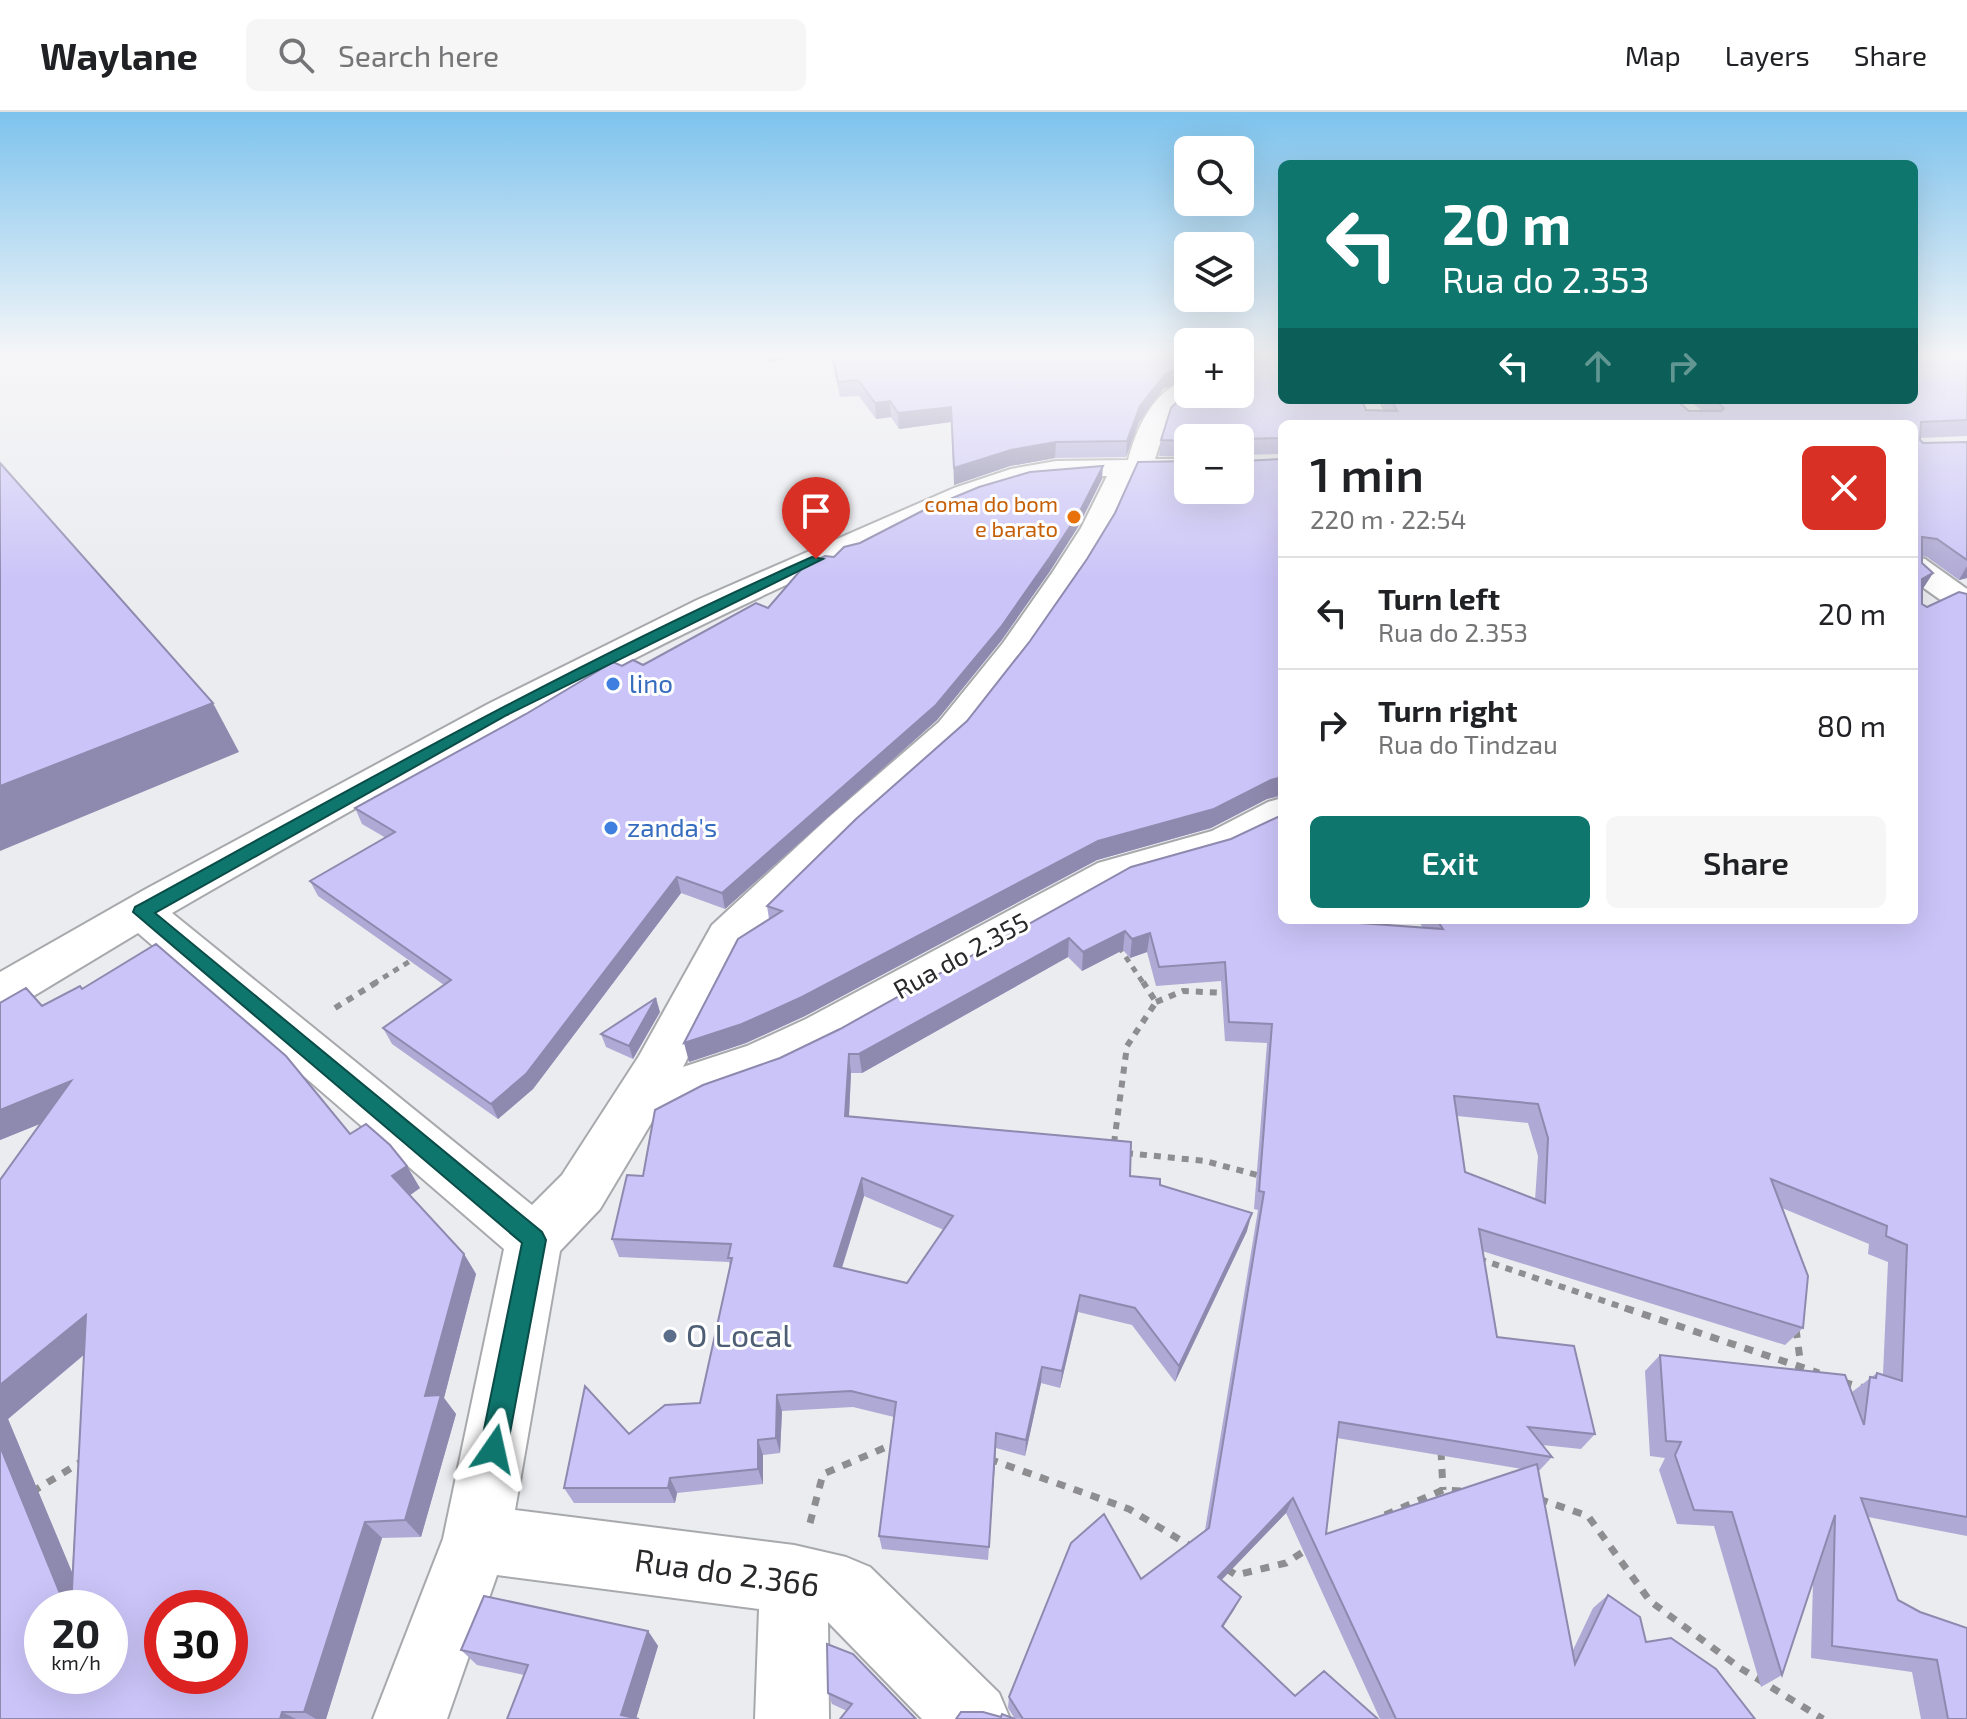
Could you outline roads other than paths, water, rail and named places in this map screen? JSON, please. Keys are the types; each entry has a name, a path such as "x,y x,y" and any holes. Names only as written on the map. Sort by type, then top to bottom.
{"street":[{"path":"410,1719 476,1539 534,1240 581,1192 639,1099 728,936 842,827 952,730 1015,650 1067,575 1132,468 1149,430"},
{"path":"0,994 501,712 709,607 964,494 1021,475 1056,469 1174,467"},
{"path":"1918,568 1963,596"},
{"path":"1921,606 1929,601 1963,596"},
{"name":"Rua do 2.355","path":"639,1099 690,1089 796,1045 850,1019 951,958 1115,872 1251,832 1278,814"},
{"path":"142,912 534,1240"},
{"name":"Rua do 2.366","path":"476,1539 794,1579 846,1591 973,1719"},
{"path":"792,1719 794,1579"}],"place":[{"name":"coma do bom e barato","path":"1074,517"},
{"name":"lino","path":"613,684"},
{"name":"zanda's","path":"611,828"},
{"name":"O Local","path":"670,1336"}]}
